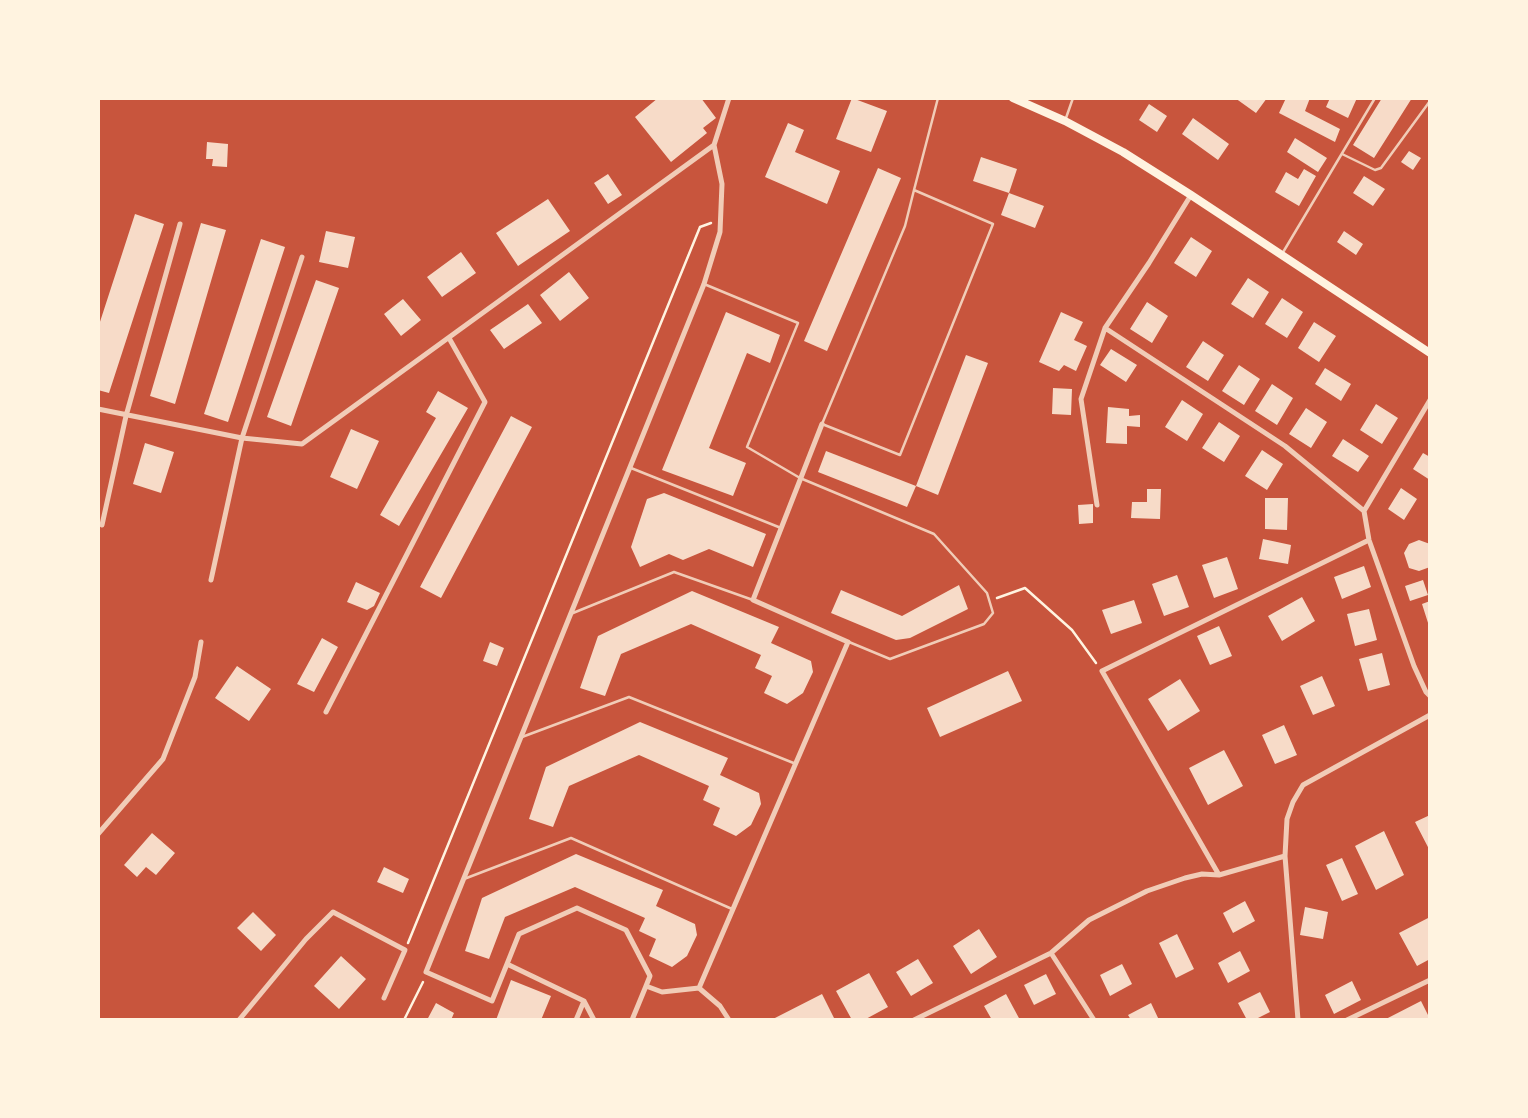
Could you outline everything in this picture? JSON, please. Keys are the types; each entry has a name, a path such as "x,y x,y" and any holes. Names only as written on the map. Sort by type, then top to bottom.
{"main road":[{"path":"1013,98 1065,121 1123,152 1430,353"}],"street":[{"path":"632,1020 650,976 626,930 577,908 519,934 492,1001 427,972 704,284 720,232 722,184 714,145 729,98"},
{"path":"98,409 242,438 302,444 714,145"},
{"path":"1097,506 1081,399 1105,328 1191,195"},
{"path":"102,525 126,416 180,224"},
{"path":"211,580 242,438 302,257"},
{"path":"1105,328 1285,446 1364,511"},
{"path":"326,712 485,402 449,338"},
{"path":"1430,400 1364,511 1369,540 1414,666 1430,696"},
{"path":"699,988 848,642 752,600 822,424"},
{"path":"1219,875 1102,671 1369,540"},
{"path":"98,834 163,760 195,677 201,642"},
{"path":"1298,1020 1284,856 1287,819 1293,802 1303,785 1430,715"},
{"path":"914,1020 1051,953 1089,920 1147,891 1202,874 1219,875 1284,856"},
{"path":"240,1020 306,939 333,912 405,950 384,998"},
{"path":"1051,953 1094,1020"},
{"path":"507,964 584,1001 594,1020"},
{"path":"1347,1020 1428,981 1430,989"},
{"path":"646,986 662,992 699,988 720,1006 730,1020"},
{"path":"576,1020 584,1001"}],"lane":[{"path":"914,190 993,224 900,456 822,424 905,226 914,190 938,98"},
{"path":"1065,121 1073,98"},
{"path":"1282,255 1375,98"},
{"path":"1342,155 1375,170 1381,168 1430,101"},
{"path":"704,284 798,323 747,447 800,478 934,534 988,593 993,613 984,624 890,659 848,642"},
{"path":"630,467 781,528"},
{"path":"571,613 674,572 752,600"},
{"path":"521,737 629,697 796,764"},
{"path":"464,879 571,838 732,909"}],"path":[{"path":"405,950 701,227 721,220"},
{"path":"990,600 1026,588 1072,630 1102,671"},
{"path":"404,1020 427,972"}],"building":[{"path":"658,98 701,98 716,118 703,128 707,133 671,162 635,117"},
{"path":"852,98 887,111 871,152 836,139"},
{"path":"1235,98 1267,98 1256,113"},
{"path":"1286,98 1310,98 1305,111 1340,129 1335,142 1279,113"},
{"path":"1330,98 1357,98 1348,118 1326,107"},
{"path":"1382,98 1412,98 1374,158 1353,145"},
{"path":"1149,104 1167,116 1157,132 1139,120"},
{"path":"1193,118 1229,144 1218,160 1182,134"},
{"path":"788,123 804,130 795,152 840,171 827,204 765,177"},
{"path":"1295,138 1327,158 1318,172 1287,152"},
{"path":"207,142 228,144 227,167 212,166 213,159 206,159"},
{"path":"1409,151 1421,158 1413,170 1401,162"},
{"path":"981,157 1017,169 1009,193 973,181"},
{"path":"878,168 901,178 827,351 804,341"},
{"path":"1304,169 1316,176 1299,206 1275,192 1286,172 1298,179"},
{"path":"608,174 622,195 608,204 594,183"},
{"path":"1364,176 1385,189 1373,206 1353,193"},
{"path":"1009,193 1044,206 1035,228 1001,215"},
{"path":"548,199 570,231 518,266 496,233"},
{"path":"135,214 164,224 109,393 98,390 98,328"},
{"path":"201,223 226,230 175,404 150,396"},
{"path":"326,231 355,237 348,268 319,262"},
{"path":"1344,231 1363,244 1356,255 1337,242"},
{"path":"1191,237 1212,251 1196,277 1174,263"},
{"path":"261,239 285,247 228,422 204,414"},
{"path":"461,252 476,273 442,297 427,277"},
{"path":"569,272 589,298 560,321 540,295"},
{"path":"1248,278 1269,292 1253,318 1231,304"},
{"path":"316,280 339,288 291,426 267,417"},
{"path":"1282,298 1303,312 1287,338 1265,324"},
{"path":"403,299 421,320 401,336 384,314"},
{"path":"1147,302 1168,316 1152,343 1130,329"},
{"path":"528,304 542,323 504,349 490,330"},
{"path":"726,312 780,335 770,363 747,353 709,448 746,463 733,496 662,470"},
{"path":"1061,312 1083,322 1074,340 1087,346 1076,371 1064,365 1059,371 1039,362"},
{"path":"1314,322 1336,336 1319,362 1298,348"},
{"path":"1203,341 1224,355 1208,381 1186,367"},
{"path":"1111,349 1137,365 1126,382 1100,365"},
{"path":"966,355 988,363 938,495 916,486"},
{"path":"1239,365 1260,379 1244,405 1222,391"},
{"path":"1325,368 1351,384 1341,401 1315,384"},
{"path":"1272,384 1293,398 1277,425 1255,411"},
{"path":"1053,388 1072,389 1071,415 1052,414"},
{"path":"438,391 468,408 399,526 380,515 436,418 426,412"},
{"path":"1182,400 1203,414 1187,441 1165,427"},
{"path":"1376,404 1398,418 1382,444 1360,430"},
{"path":"1108,407 1129,409 1129,416 1140,415 1140,427 1127,426 1127,444 1106,443"},
{"path":"1306,408 1327,422 1311,448 1289,434"},
{"path":"511,416 532,427 441,598 420,587"},
{"path":"1219,422 1240,436 1224,462 1202,448"},
{"path":"351,429 379,441 357,489 330,477"},
{"path":"1343,439 1369,456 1358,472 1332,456"},
{"path":"145,443 174,452 161,493 133,484"},
{"path":"1262,450 1283,464 1267,490 1245,476"},
{"path":"826,451 916,486 907,507 818,472"},
{"path":"1423,453 1430,457 1430,480 1413,469"},
{"path":"1401,488 1417,499 1404,520 1388,509"},
{"path":"1147,489 1161,489 1160,519 1131,518 1132,502 1147,502"},
{"path":"664,493 766,534 753,567 709,549 683,560 669,554 640,567 631,547 647,499"},
{"path":"1265,498 1288,498 1287,530 1265,529"},
{"path":"1093,504 1093,523 1079,524 1078,505"},
{"path":"1263,539 1291,545 1288,564 1259,559"},
{"path":"1419,540 1430,544 1430,567 1419,571 1409,568 1404,553 1409,544"},
{"path":"1227,557 1238,589 1214,598 1202,565"},
{"path":"1364,566 1371,587 1342,599 1334,577"},
{"path":"1177,575 1189,607 1164,616 1152,584"},
{"path":"1423,580 1428,595 1410,601 1405,586"},
{"path":"356,582 380,593 374,606 367,610 347,602"},
{"path":"959,585 968,609 910,638 896,640 831,613 841,590 902,616"},
{"path":"692,591 779,627 771,643 811,661 813,672 803,693 787,704 764,693 772,676 755,668 761,655 691,624 621,654 605,696 580,688 598,636"},
{"path":"1302,597 1315,621 1282,641 1268,616"},
{"path":"1134,600 1142,623 1111,634 1102,610"},
{"path":"1430,601 1430,626 1429,626 1422,604"},
{"path":"1369,609 1377,640 1355,646 1347,614"},
{"path":"1219,626 1232,656 1210,665 1197,636"},
{"path":"322,638 338,647 314,692 297,684"},
{"path":"490,642 504,648 497,666 483,661"},
{"path":"1382,653 1390,685 1368,691 1359,659"},
{"path":"237,666 271,689 249,721 215,698"},
{"path":"1008,671 1022,701 940,737 927,708"},
{"path":"1322,676 1335,706 1313,715 1300,686"},
{"path":"1180,679 1200,711 1168,731 1148,699"},
{"path":"640,722 728,758 720,775 759,793 761,804 751,825 736,836 713,825 720,808 703,800 709,786 639,755 569,786 553,827 529,819 546,767"},
{"path":"1284,725 1297,755 1275,764 1262,735"},
{"path":"1224,750 1243,786 1208,805 1189,768"},
{"path":"1430,815 1430,851 1415,822"},
{"path":"1384,831 1404,875 1376,890 1355,846"},
{"path":"152,833 175,853 156,875 146,867 137,877 124,865"},
{"path":"576,854 663,890 656,906 695,924 697,935 687,956 672,967 649,956 656,939 639,931 645,918 575,887 505,917 489,959 465,951 482,898"},
{"path":"1342,858 1358,894 1342,901 1326,865"},
{"path":"384,867 409,879 403,893 377,882"},
{"path":"1245,901 1255,921 1233,933 1223,913"},
{"path":"1305,907 1328,912 1323,939 1300,935"},
{"path":"253,912 276,935 261,951 237,928"},
{"path":"1430,917 1430,959 1417,966 1399,933"},
{"path":"979,929 997,957 971,974 953,946"},
{"path":"1177,934 1194,969 1176,978 1159,943"},
{"path":"1240,951 1250,971 1228,983 1218,963"},
{"path":"341,956 366,979 339,1009 314,986"},
{"path":"918,959 933,983 911,996 896,972"},
{"path":"1122,964 1132,984 1110,996 1100,975"},
{"path":"869,973 888,1007 864,1020 852,1020 836,991"},
{"path":"1046,974 1056,994 1034,1005 1024,985"},
{"path":"511,980 551,996 541,1020 496,1020"},
{"path":"1352,981 1361,1000 1334,1014 1325,995"},
{"path":"1260,992 1270,1012 1254,1020 1247,1020 1238,1003"},
{"path":"822,994 835,1020 771,1020"},
{"path":"1006,994 1020,1020 992,1020 984,1006"},
{"path":"1421,1001 1430,1019 1384,1020"},
{"path":"436,1003 454,1013 451,1020 427,1020"},
{"path":"1151,1003 1159,1020 1131,1020 1128,1015"}]}
